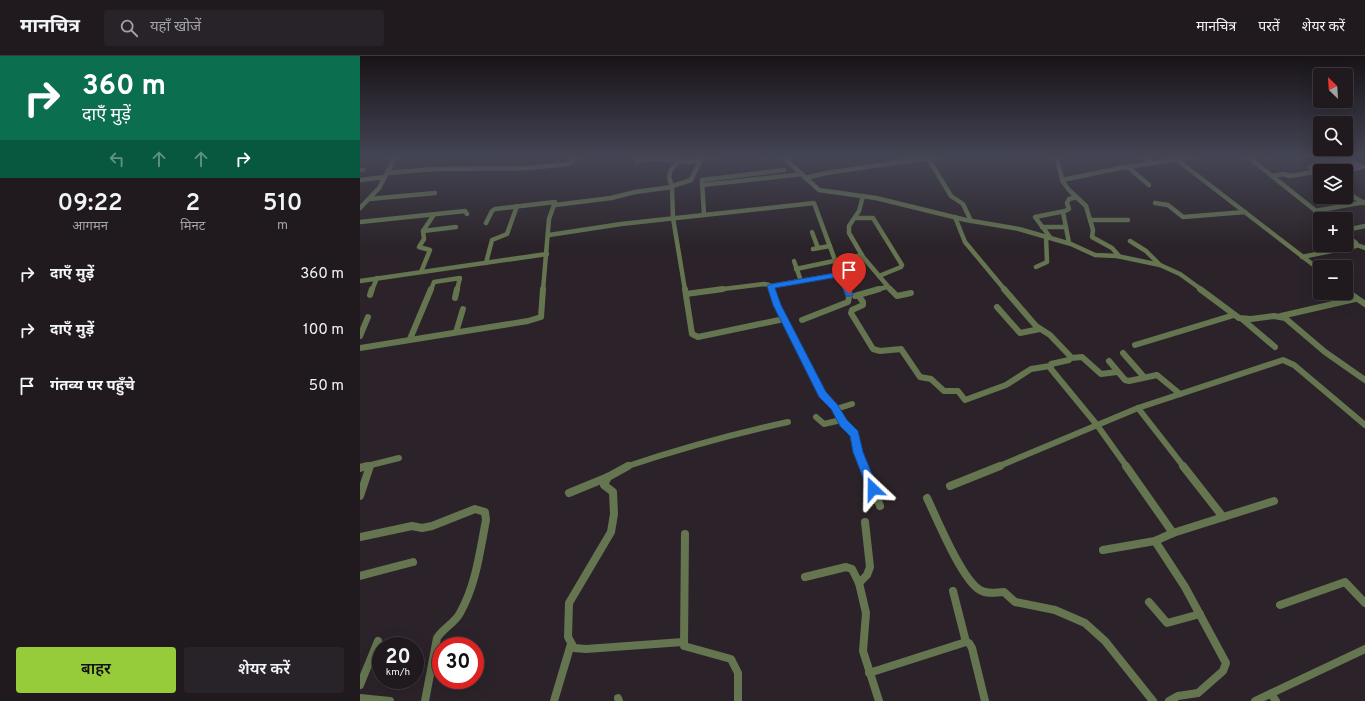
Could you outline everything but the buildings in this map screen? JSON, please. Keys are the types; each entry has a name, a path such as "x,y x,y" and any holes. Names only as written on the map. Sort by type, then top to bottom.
{"street":[{"path":"360,208 380,186"},
{"path":"702,186 704,215"},
{"path":"813,186 819,190 863,196 971,221 1019,229 1069,243 1095,255 1119,256 1160,265 1180,274 1234,315 1242,318 1275,347"},
{"path":"946,186 952,196 963,204 971,221"},
{"path":"1066,186 1085,204 1090,220 1093,239 1109,245 1119,256"},
{"path":"1211,186 1313,265"},
{"path":"1284,186 1315,211 1364,203"},
{"path":"486,223 494,210 553,202 555,205 607,199 635,192 672,187 673,218 692,334 695,337 784,319"},
{"path":"369,199 435,193"},
{"path":"863,196 855,218 849,226 849,233 862,255 887,287 897,296 911,293"},
{"path":"1353,196 1364,203"},
{"path":"1036,267 1044,265 1047,262 1048,237 1036,220 1036,217 1063,212 1069,209 1067,203 1069,199 1077,197"},
{"path":"549,235 606,226 822,202"},
{"path":"1155,203 1165,202 1180,216 1185,217 1245,212"},
{"path":"802,320 845,304 848,302 849,297 816,205 813,203"},
{"path":"360,348 539,318 542,312 549,235 549,219 555,205"},
{"path":"486,263 492,240 507,234 517,206"},
{"path":"360,222 465,212 467,214"},
{"path":"1063,212 1069,243"},
{"path":"421,272 430,250 429,248 420,248 424,239 423,231 432,216"},
{"path":"955,217 972,253 1040,329 1050,335 1071,358"},
{"path":"855,218 873,218 902,265 879,276"},
{"path":"1090,220 1128,220"},
{"path":"1353,229 1365,226"},
{"path":"423,231 456,227"},
{"path":"1042,227 1066,227"},
{"path":"812,232 815,248 830,246"},
{"path":"1130,241 1146,251 1160,265"},
{"path":"1353,241 1357,245 1365,248"},
{"path":"1302,257 1350,248 1357,245"},
{"path":"360,281 547,254"},
{"path":"796,269 862,255"},
{"path":"794,261 801,281"},
{"path":"809,266 813,279"},
{"path":"686,294 764,284 771,286 841,274"},
{"path":"370,295 377,278"},
{"path":"410,340 434,282 460,278 455,298"},
{"path":"771,286 777,305 822,394 836,409 841,420 855,434 858,452 880,506"},
{"path":"849,297 887,287"},
{"path":"858,295 863,302 863,305 852,310 851,313 873,349 879,351 900,348 920,377 931,379 944,391 958,391 965,400 1006,385 1031,369 1050,366 1071,358 1082,357 1100,374 1117,372"},
{"path":"1242,318 1281,316 1355,299 1360,299 1365,304"},
{"path":"997,307 1020,333 1040,329"},
{"path":"456,332 463,309"},
{"path":"1135,345 1234,315"},
{"path":"1281,316 1325,352 1365,380"},
{"path":"360,336 368,317"},
{"path":"1124,353 1144,378"},
{"path":"950,486 1043,449 1138,408 1283,360 1294,365 1365,425"},
{"path":"1109,361 1122,379 1127,381 1155,375 1159,376 1180,394"},
{"path":"1050,366 1097,425 1173,533"},
{"path":"836,409 852,404"},
{"path":"1138,408 1223,517"},
{"path":"816,417 819,422 823,424 841,420"},
{"path":"569,493 608,477 622,468 679,449 729,435 788,422"},
{"path":"360,468 399,458"},
{"path":"360,496 370,466"},
{"path":"608,477 604,485 613,492 613,525 607,542 569,603 567,615 568,636 571,644 574,648 586,649 683,642"},
{"path":"927,498 967,580 976,588 987,593 1004,592 1015,602 1056,610 1085,623 1105,641 1153,701"},
{"path":"1103,550 1155,541 1173,533 1274,501"},
{"path":"360,537 412,526 422,528 432,526 475,509 485,512 486,520 473,585 459,615 454,621 443,629 437,638 425,701"},
{"path":"859,583 867,575 870,566 865,522"},
{"path":"685,534 684,646 731,659 736,664 739,672 738,701"},
{"path":"1155,541 1185,587 1200,614 1224,658 1225,668 1198,693 1178,696 1169,701"},
{"path":"360,576 413,562"},
{"path":"805,577 846,567 852,569 857,576 866,613 863,651 879,701"},
{"path":"1280,605 1345,582 1365,603"},
{"path":"953,591 966,642 969,643 972,648 985,701"},
{"path":"1149,602 1167,623 1200,614"},
{"path":"869,673 966,642"},
{"path":"554,701 571,644"},
{"path":"1255,701 1273,697 1365,649"},
{"path":"360,685 372,655"},
{"path":"360,698 390,701"}],"route":[{"path":"849,294 841,274 771,286 777,305 822,394 837,410 843,423 855,434 858,452 873,489"}]}
